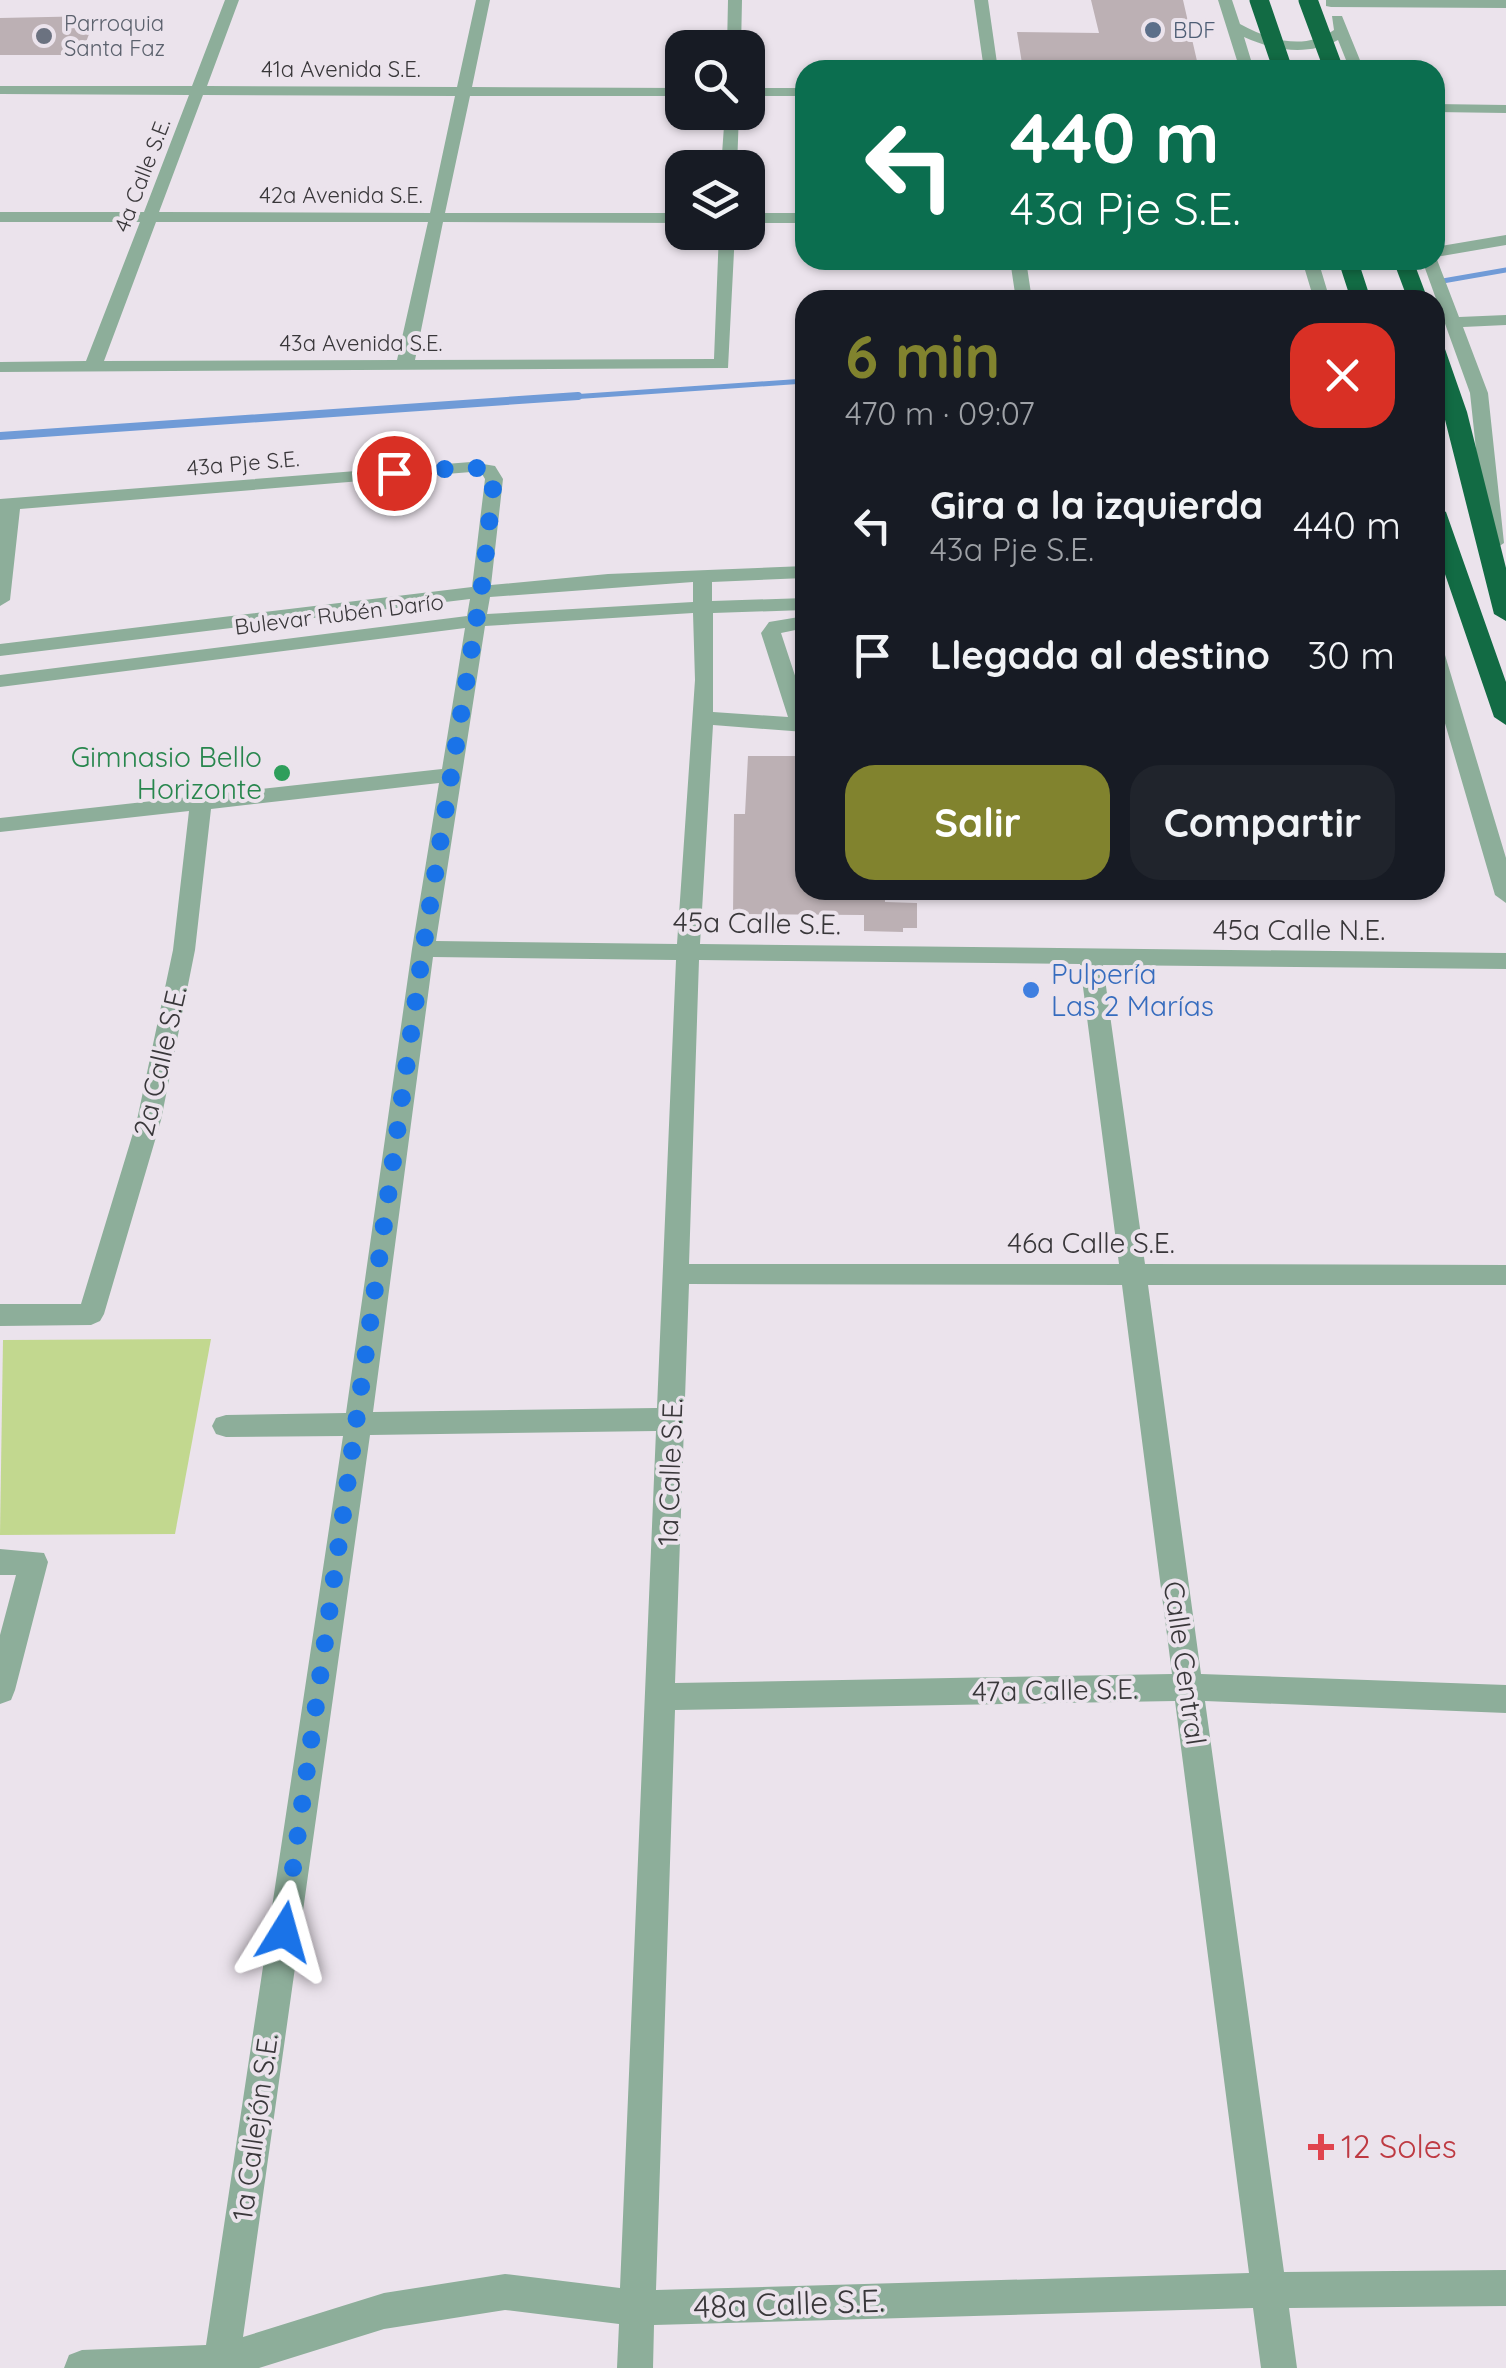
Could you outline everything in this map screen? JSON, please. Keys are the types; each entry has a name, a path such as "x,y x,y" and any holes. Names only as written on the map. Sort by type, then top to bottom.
{"highway":[{"path":"1259,0 1280,60"},
{"path":"1308,0 1330,60"},
{"path":"1445,378 1503,606"},
{"path":"1445,541 1506,717"}],"street":[{"name":"4a Calle S.E.","path":"94,367 232,0"},
{"path":"406,365 483,0"},
{"path":"735,30 736,0"},
{"path":"980,0 989,60"},
{"path":"1225,0 1244,60"},
{"path":"1353,60 1330,1 1498,3 1506,26"},
{"path":"1233,26 1258,40 1294,46 1325,42 1342,31"},
{"name":"41a Avenida S.E.","path":"0,90 665,92"},
{"path":"765,92 795,92"},
{"path":"1445,108 1506,109"},
{"name":"42a Avenida S.E.","path":"0,218 665,218"},
{"path":"765,218 795,218"},
{"path":"1445,250 1506,240"},
{"name":"43a Avenida S.E.","path":"0,367 722,364 726,250"},
{"path":"1445,300 1479,393 1500,539 1503,606"},
{"path":"1453,322 1506,320"},
{"path":"1484,431 1506,432"},
{"name":"43a Pje S.E.","path":"6,504 471,467 488,470"},
{"name":"1a Callejón S.E.","path":"221,2362 423,949 481,592 494,479 488,470"},
{"path":"0,600 6,504"},
{"name":"Bulevar Rubén Darío","path":"0,650 608,575 795,572"},
{"name":"1a Calle S.E.","path":"635,2368 688,952 703,718 702,576"},
{"name":"Bulevar Rubén Darío","path":"0,681 475,621 795,604"},
{"path":"795,623 776,626 771,633 795,702"},
{"path":"703,718 795,724"},
{"path":"1446,729 1506,896"},
{"path":"0,824 451,775"},
{"name":"2a Calle S.E.","path":"0,1315 91,1314 149,1120 184,950 200,802"},
{"name":"45a Calle S.E.","path":"423,949 1091,958"},
{"name":"45a Calle N.E.","path":"1091,958 1506,960"},
{"name":"Calle Central","path":"1091,958 1279,2368"},
{"name":"46a Calle S.E.","path":"675,1274 1506,1275"},
{"path":"226,1426 671,1419"},
{"path":"0,1562 34,1562 0,1690"},
{"name":"47a Calle S.E.","path":"663,1697 1188,1687 1506,1699"},
{"name":"48a Calle S.E.","path":"82,2368 221,2362 384,2310 505,2292 637,2308 1268,2290 1506,2288"}],"green space":[{"path":"211,1339 175,1534 0,1535 3,1340"}],"building":[{"path":"1091,0 1183,0 1197,60 1021,60 1017,32 1099,33"},
{"name":"Parroquia Santa Faz","path":"96,16 81,55 0,55 0,18"},
{"path":"748,756 795,756 795,900 917,903 917,928 903,928 903,932 864,931 864,915 733,914 734,814 745,814"}],"waterway":[{"path":"1437,282 1506,270"},
{"path":"542,399 795,382"},
{"path":"0,436 578,396"}],"place":[{"name":"BDF","path":"1153,30"},
{"name":"Parroquia Santa Faz","path":"44,36"},
{"name":"Gimnasio Bello Horizonte","path":"282,773"},
{"name":"Pulpería Las 2 Marías","path":"1031,990"},
{"name":"12 Soles","path":"1321,2147"}],"route":[{"path":"284,1932 423,949 483,579 494,479 488,470 471,467 394,473"}]}
